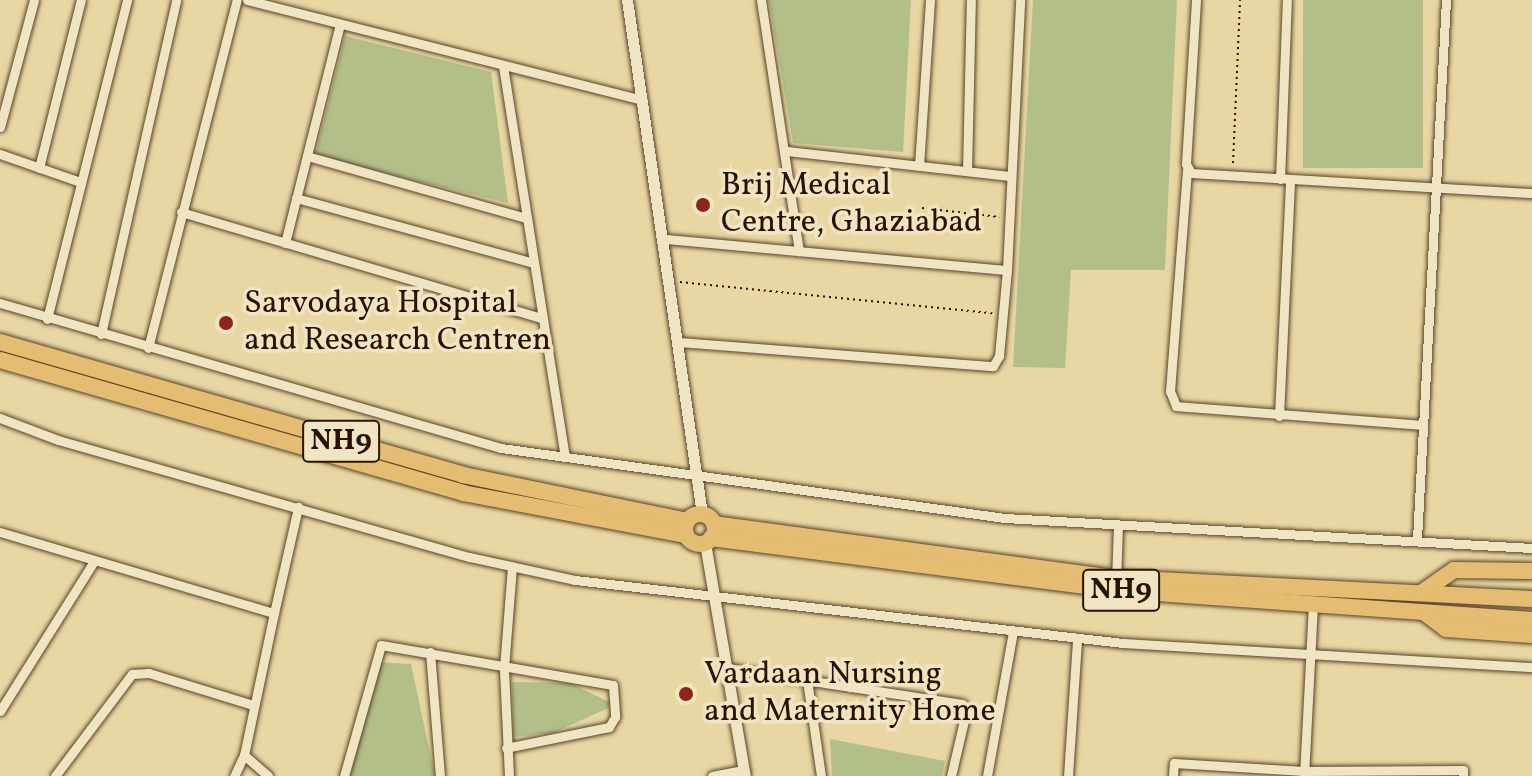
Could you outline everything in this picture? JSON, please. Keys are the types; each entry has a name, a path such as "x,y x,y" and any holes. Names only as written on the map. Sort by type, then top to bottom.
{"highway":[{"name":"NH9","path":"0,342 463,475 701,529"},
{"name":"NH9","path":"0,360 463,493 701,529 1115,584 1313,605 1532,620"},
{"path":"1421,593 1454,570 1532,571"},
{"name":"NH9","path":"1115,584 1532,599"},
{"path":"1425,613 1446,629 1532,635"}],"street":[{"path":"0,127 34,0"},
{"path":"39,168 81,0"},
{"path":"47,319 127,0"},
{"path":"101,334 176,0"},
{"path":"148,348 237,0"},
{"path":"247,0 643,100"},
{"path":"627,0 700,476 701,529 716,598 744,773 712,776"},
{"path":"761,0 787,151 799,251"},
{"path":"919,166 930,0"},
{"path":"967,171 971,0"},
{"path":"679,342 989,369 999,356 1007,270 1020,0"},
{"path":"1196,0 1170,400 1185,410 1422,425"},
{"path":"1279,416 1287,0"},
{"path":"1417,539 1433,186 1446,0"},
{"path":"285,243 340,24"},
{"path":"503,66 565,457"},
{"path":"787,151 1010,176"},
{"path":"0,154 80,182"},
{"path":"307,156 526,218"},
{"path":"1187,170 1199,176 1532,193"},
{"path":"296,198 533,263"},
{"path":"181,212 542,318"},
{"path":"665,239 1007,270"},
{"path":"0,303 501,448 1005,518 1417,539 1532,548"},
{"path":"0,418 58,440 512,566 575,580 1077,639 1311,658 1532,667"},
{"path":"234,776 244,755 298,507"},
{"path":"1115,584 1118,525"},
{"path":"0,532 274,613"},
{"path":"1,707 94,561"},
{"path":"509,776 504,668 512,566"},
{"path":"1304,773 1313,605"},
{"path":"987,776 1013,631"},
{"path":"1068,776 1077,639"},
{"path":"344,776 376,651 393,644 504,668 606,683 615,691 614,724 609,727 506,748"},
{"path":"430,652 440,776"},
{"path":"727,668 962,704 966,712 951,776"},
{"path":"55,776 132,674 149,673 253,705"},
{"path":"807,680 821,776"},
{"path":"244,755 268,776"},
{"path":"1173,776 1174,763 1304,773 1463,770 1463,776"}],"path":[{"path":"1233,177 1240,0"},
{"path":"922,208 1008,218"},
{"path":"671,281 1002,314"}],"green space":[{"path":"769,0 911,0 903,152 793,143"},
{"path":"1033,0 1177,0 1165,270 1071,270 1065,368 1013,367"},
{"path":"1303,0 1423,0 1423,168 1303,168"},
{"path":"345,36 491,72 508,203 315,156"},
{"path":"373,662 411,664 435,776 347,776"},
{"path":"512,682 570,683 615,705 553,733 513,737"},
{"path":"830,739 945,761 942,776 832,776"}],"place":[{"name":"Brij Medical Centre, Ghaziabad","path":"703,205"},
{"name":"Sarvodaya Hospital and Research Centren","path":"226,323"},
{"name":"Vardaan Nursing and Maternity Home","path":"686,694"}]}
